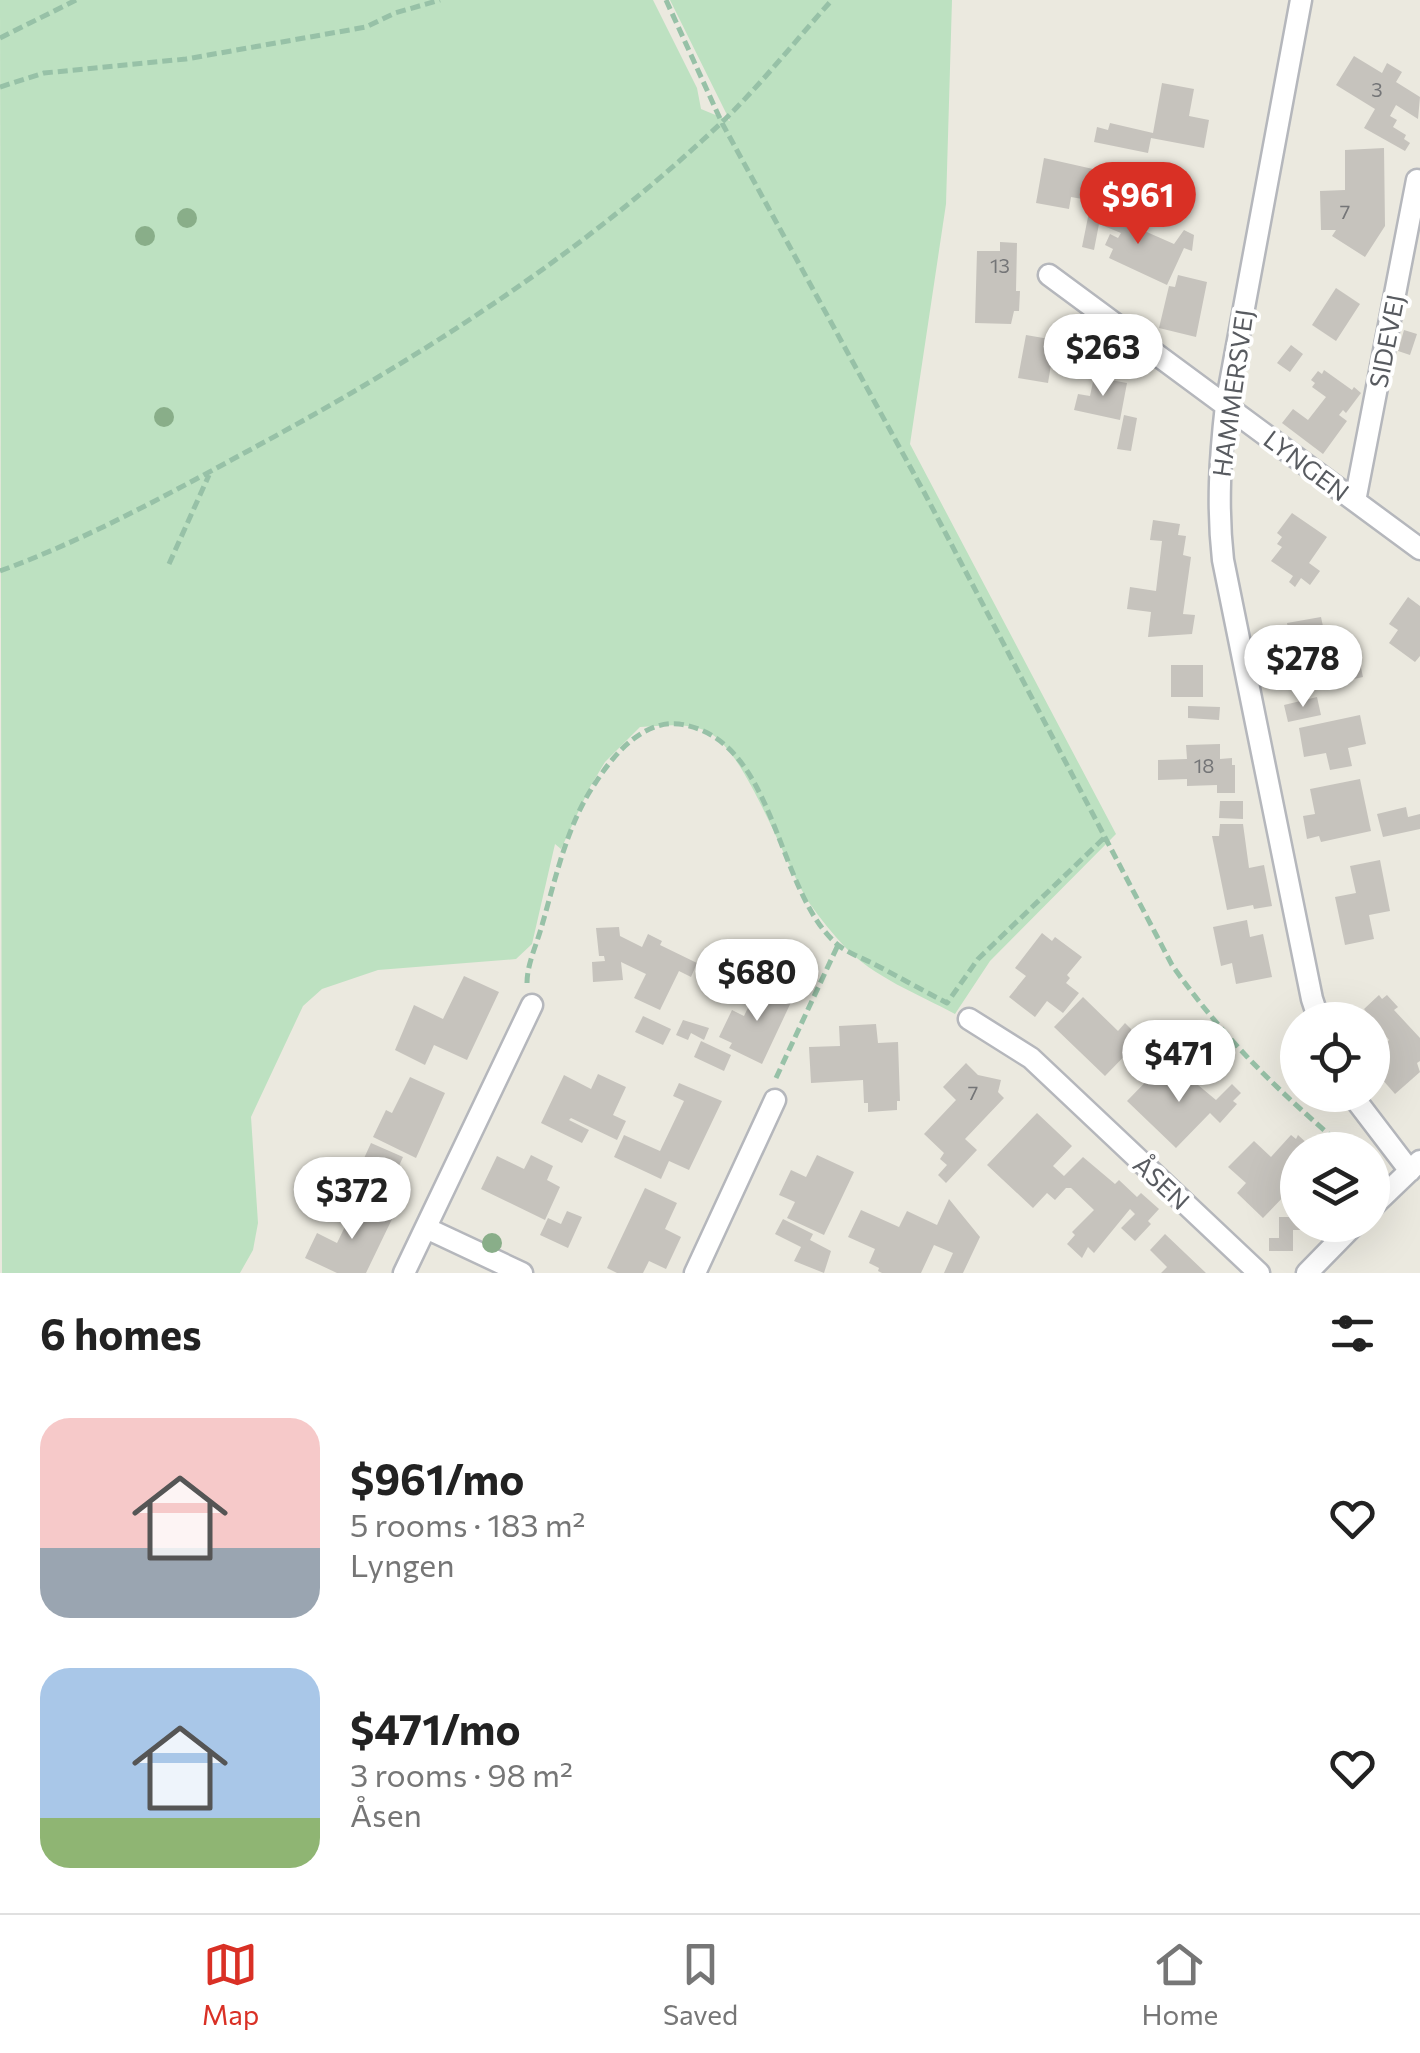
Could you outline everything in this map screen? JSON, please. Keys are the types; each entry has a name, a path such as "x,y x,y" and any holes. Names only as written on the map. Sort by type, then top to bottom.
{"street":[{"name":"HAMMERSVEJ","path":"1301,0 1226,405 1218,514 1223,560 1313,1002"},
{"name":"SIDEVEJ","path":"1355,501 1417,180"},
{"name":"LYNGEN","path":"1049,274 1420,549"},
{"path":"404,1273 532,1006"},
{"name":"ÅSEN","path":"969,1020 1032,1058 1259,1273"},
{"path":"696,1273 775,1100"},
{"path":"1367,1112 1415,1166 1390,1189"},
{"path":"426,1228 522,1273"},
{"path":"1307,1273 1337,1242"}],"path":[{"path":"0,38 76,0"},
{"path":"0,87 44,73 186,59 366,27 395,12 440,0"},
{"path":"666,0 722,123 1172,965 1210,1019 1281,1093 1326,1132"},
{"path":"0,571 210,472 324,410 462,326 554,260 722,123 832,0"},
{"path":"169,564 210,472"},
{"path":"532,1006 526,978 563,853 587,794 609,762 642,732 665,723 706,733 744,767 761,796 808,906 838,945 946,1003 978,959 1106,836"},
{"path":"775,1100 776,1072 838,945"}],"green space":[{"path":"0,0 653,0 697,88 701,109 730,121 670,0 952,0 946,204 910,444 1116,834 990,961 955,1014 882,976 835,936 810,904 751,785 723,743 692,727 640,727 605,762 561,849 555,844 532,944 516,959 378,970 322,989 303,1006 251,1117 258,1223 253,1250 240,1273 2,1273"}],"building":[{"path":"1354,56 1382,73 1387,63 1402,72 1396,82 1420,97 1418,119 1396,105 1390,116 1397,120 1393,127 1406,135 1404,139 1410,143 1405,151 1364,128 1375,109 1336,85"},
{"path":"1162,83 1194,89 1189,116 1209,120 1204,148 1151,138 1148,153 1094,142 1097,127 1108,130 1110,123 1153,133"},
{"path":"1384,148 1385,226 1365,257 1332,236 1336,230 1321,230 1320,191 1345,190 1345,150"},
{"path":"1044,158 1093,169 1088,200 1071,197 1069,209 1036,203"},
{"path":"1137,164 1168,170 1160,211 1129,206"},
{"path":"1090,207 1174,244 1184,230 1194,235 1192,251 1184,248 1167,285 1109,258 1113,249 1105,245 1110,234 1118,238 1121,233 1099,224 1094,250 1082,247"},
{"path":"1000,242 1017,243 1019,311 1014,311 1011,324 975,323 977,251 1000,251"},
{"path":"1178,275 1207,282 1196,337 1159,328 1169,286 1175,287"},
{"path":"1336,288 1360,304 1336,341 1312,325"},
{"path":"1404,330 1417,334 1410,355 1398,351"},
{"path":"1026,335 1055,340 1048,383 1018,378"},
{"path":"1291,345 1303,354 1290,372 1277,363"},
{"path":"1324,370 1361,393 1346,413 1343,410 1339,415 1347,421 1323,454 1282,423 1293,409 1308,420 1326,397 1312,387 1315,383 1311,380"},
{"path":"1094,377 1127,383 1120,420 1074,410 1078,394 1090,396"},
{"path":"1124,415 1137,418 1131,451 1117,449"},
{"path":"1292,513 1327,537 1309,563 1320,571 1310,585 1301,578 1295,587 1289,582 1293,576 1271,561 1282,547 1277,544 1282,537 1277,533"},
{"path":"1153,520 1180,524 1178,535 1186,536 1183,555 1191,557 1183,614 1195,615 1192,634 1148,637 1151,612 1127,609 1130,587 1156,591 1162,541 1150,540"},
{"path":"1408,597 1420,606 1420,656 1415,662 1389,643 1398,630 1389,624"},
{"path":"1321,617 1327,645 1355,640 1363,677 1331,684 1327,665 1297,671 1287,623"},
{"path":"1171,665 1203,665 1203,697 1171,697"},
{"path":"1317,697 1321,715 1288,722 1284,705"},
{"path":"1188,706 1220,707 1219,720 1188,718"},
{"path":"1360,715 1366,744 1348,748 1352,766 1330,770 1326,753 1304,757 1299,728"},
{"path":"1220,744 1220,759 1232,758 1235,765 1235,793 1217,793 1217,785 1187,786 1187,779 1158,780 1158,760 1187,759 1186,745"},
{"path":"1360,779 1371,831 1321,842 1319,836 1307,839 1303,816 1315,814 1310,789"},
{"path":"1220,801 1243,801 1243,819 1219,818"},
{"path":"1406,807 1408,817 1420,814 1420,829 1383,837 1377,814"},
{"path":"1220,824 1243,824 1249,868 1264,865 1272,906 1227,910 1212,836 1219,836"},
{"path":"1380,860 1390,911 1369,915 1374,939 1345,945 1335,897 1356,893 1350,866"},
{"path":"1247,920 1250,937 1263,934 1272,977 1236,984 1232,963 1221,966 1213,927"},
{"path":"619,927 620,936 642,947 648,934 662,941 660,945 697,963 691,977 679,971 660,1010 634,998 646,974 621,962 623,980 593,982 592,962 605,961 604,956 599,956 596,928"},
{"path":"1042,933 1052,941 1055,937 1082,957 1067,975 1070,978 1066,983 1079,993 1063,1013 1047,1001 1035,1017 1009,997 1026,976 1015,968"},
{"path":"464,976 499,992 467,1060 434,1045 425,1065 395,1050 414,1005 443,1019"},
{"path":"760,983 793,998 762,1064 729,1048 732,1043 719,1037 732,1010 744,1016"},
{"path":"1379,995 1382,999 1387,995 1398,1007 1394,1010 1420,1038 1420,1072 1395,1094 1390,1088 1390,1002 1372,1002"},
{"path":"1083,997 1118,1031 1125,1023 1141,1039 1105,1076 1054,1027"},
{"path":"643,1016 671,1029 663,1045 635,1032"},
{"path":"683,1020 709,1028 704,1040 691,1033 688,1040 676,1035"},
{"path":"876,1024 878,1043 898,1042 897,1110 868,1112 863,1080 811,1083 809,1047 840,1046 839,1026"},
{"path":"701,1041 731,1055 724,1071 694,1057"},
{"path":"966,1063 978,1075 1001,1080 998,1092 1004,1098 965,1139 977,1150 946,1183 938,1175 947,1165 940,1159 944,1153 924,1134 956,1100 943,1087"},
{"path":"1161,1066 1181,1086 1192,1080 1216,1100 1232,1084 1241,1093 1233,1101 1237,1104 1220,1123 1210,1113 1176,1148 1127,1101"},
{"path":"598,1074 626,1087 613,1115 626,1121 617,1140 571,1118 589,1130 582,1143 541,1123 564,1075 591,1089"},
{"path":"410,1077 445,1093 416,1158 373,1137 386,1110 392,1113"},
{"path":"679,1083 722,1101 689,1170 669,1161 661,1179 614,1157 624,1135 660,1151 684,1101 673,1096"},
{"path":"1037,1113 1072,1146 1053,1166 1064,1176 1083,1157 1115,1184 1119,1180 1137,1197 1141,1193 1159,1209 1135,1241 1121,1228 1135,1214 1130,1209 1094,1253 1088,1247 1082,1258 1067,1244 1075,1235 1072,1232 1094,1210 1071,1188 1055,1200 1047,1193 1033,1208 987,1165"},
{"path":"1254,1141 1271,1157 1280,1147 1280,1200 1263,1218 1237,1193 1246,1183 1228,1167"},
{"path":"371,1143 403,1157 392,1181 360,1167"},
{"path":"531,1155 553,1166 547,1180 560,1187 545,1220 481,1189 497,1156 524,1169"},
{"path":"817,1155 854,1172 824,1235 787,1218 795,1202 779,1195 791,1170 806,1177"},
{"path":"645,1188 677,1203 665,1229 681,1237 666,1269 649,1261 643,1273 617,1273 607,1268"},
{"path":"949,1199 980,1237 963,1273 944,1273 953,1253 934,1245 921,1273 882,1273 869,1263 875,1249 848,1237 861,1210 899,1227 907,1211 937,1225"},
{"path":"358,1200 393,1217 366,1273 337,1273 305,1258 317,1233 337,1243"},
{"path":"567,1211 582,1217 568,1248 540,1235 548,1218 561,1224"},
{"path":"1280,1217 1280,1242 1293,1242 1293,1251 1269,1251 1269,1238 1279,1238"},
{"path":"783,1219 813,1234 810,1240 831,1251 824,1273 794,1261 801,1247 775,1234"},
{"path":"1165,1234 1206,1273 1161,1273 1167,1267 1150,1250"}]}
